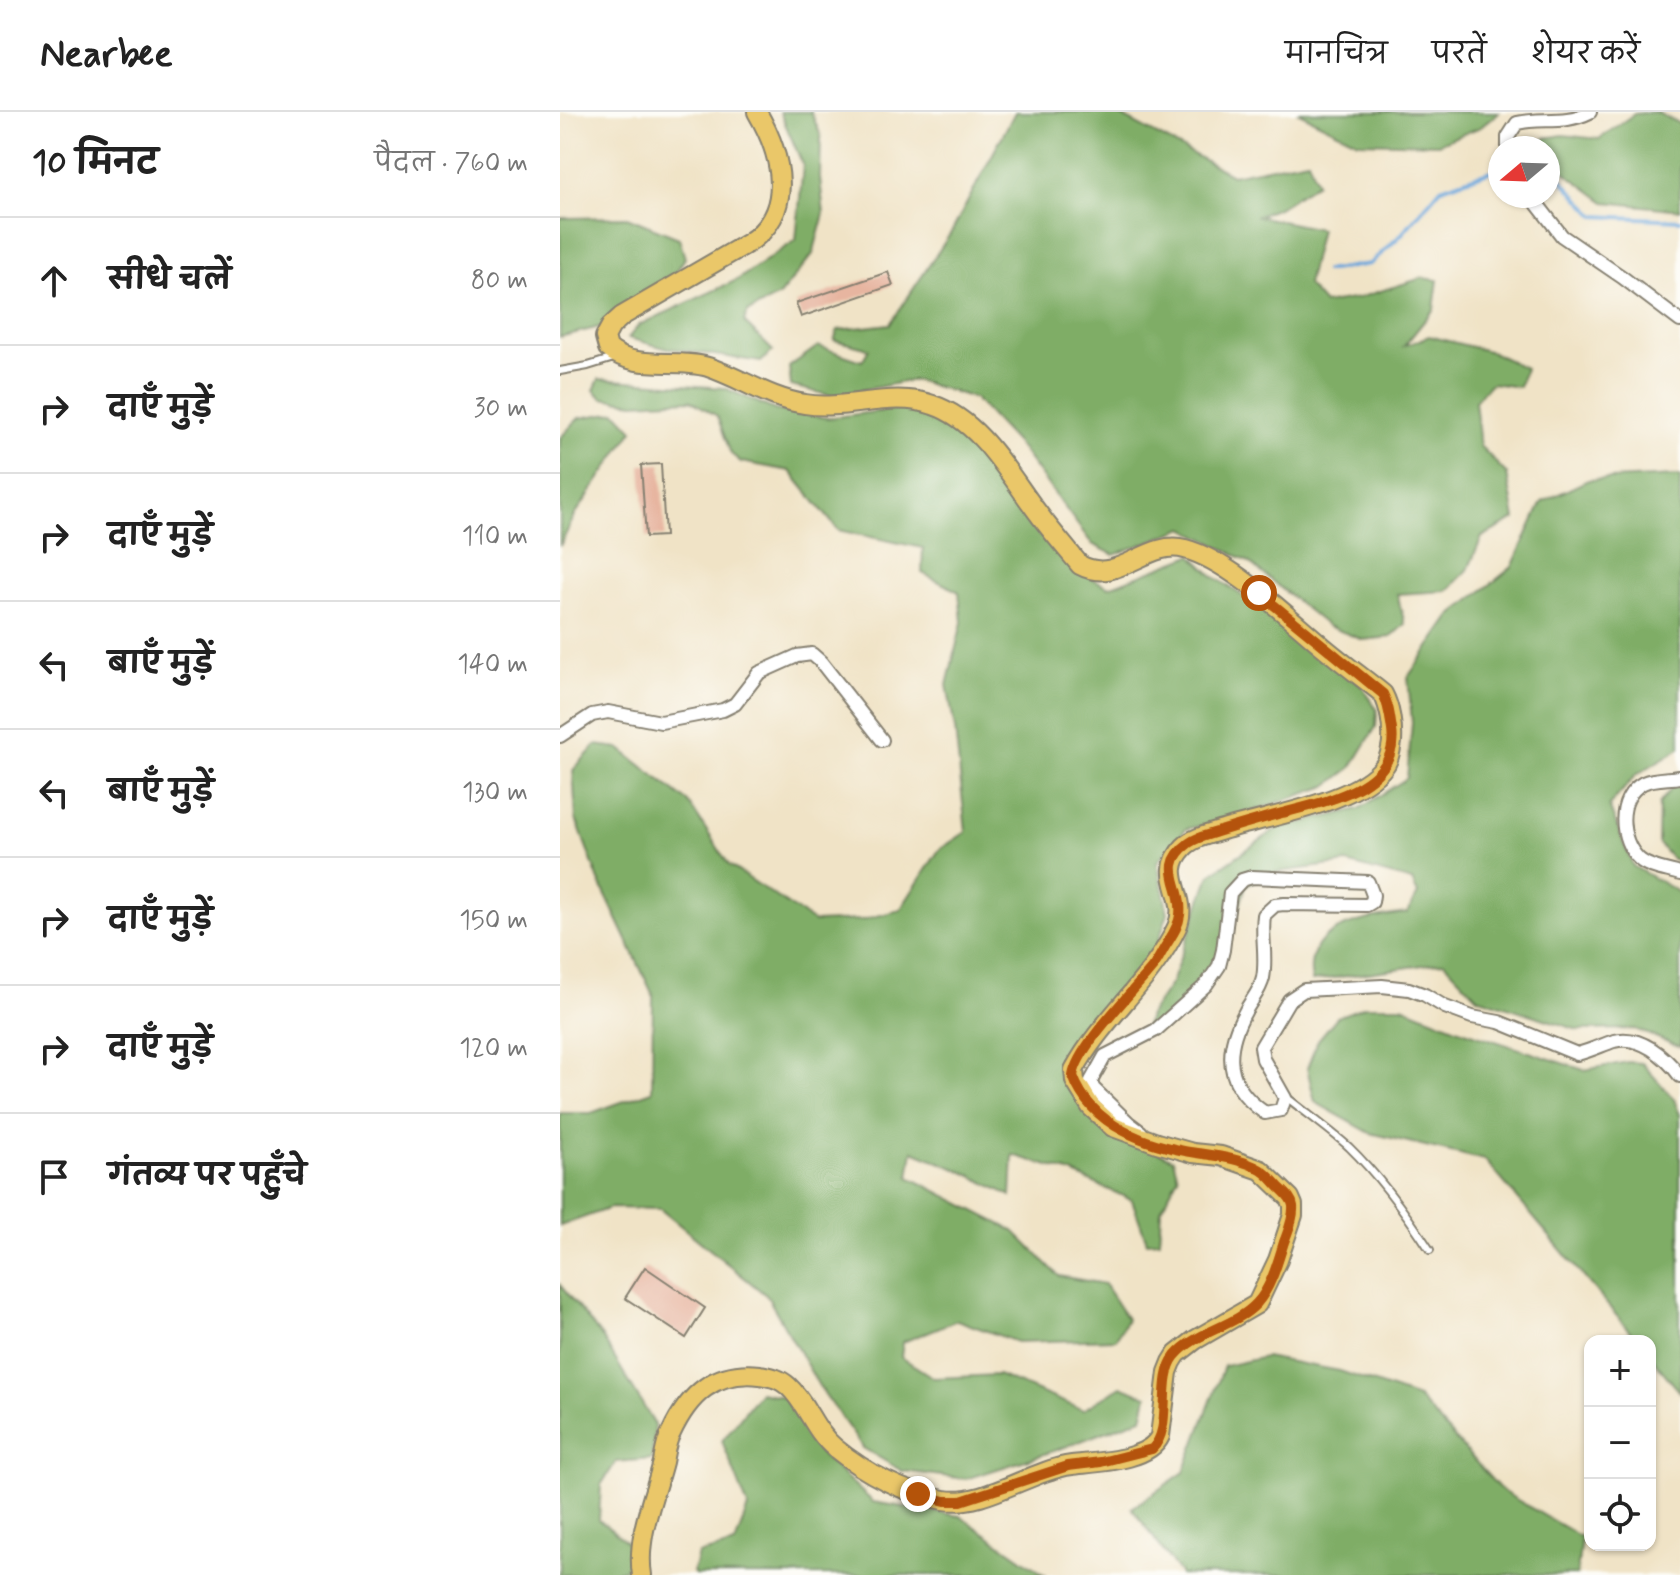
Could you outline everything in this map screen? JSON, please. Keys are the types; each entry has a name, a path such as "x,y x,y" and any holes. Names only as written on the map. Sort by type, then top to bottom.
{"main road":[{"path":"642,1575 641,1549 669,1437 703,1387 713,1380 742,1373 776,1377 793,1391 820,1434 837,1449 870,1471 918,1494 945,1501 971,1499 1030,1476 1152,1449 1160,1436 1172,1362 1195,1340 1257,1304 1278,1260 1293,1215 1293,1205 1290,1198 1261,1170 1221,1156 1193,1153 1157,1143 1113,1127 1091,1107 1073,1076 1074,1070 1110,1016 1153,966 1178,925 1180,904 1171,874 1172,865 1187,844 1260,819 1324,803 1362,784 1384,767 1389,758 1392,735 1383,694 1259,593 1200,555 1169,548 1103,572 1091,571 1080,565 980,437 953,414 918,401 835,406 804,404 773,395 706,367 628,361 608,348 605,337 622,316 748,243 762,234 774,220 780,179 775,150 757,112"}],"street":[{"path":"1509,136 1517,123 1572,119 1590,112"},
{"path":"1540,208 1562,236 1680,321"},
{"path":"560,736 592,715 608,712 661,722 723,710 735,704 759,673 797,656 812,654 882,740"},
{"path":"1680,777 1652,780 1637,788 1627,801 1622,818 1627,839 1637,857 1643,862 1680,874"},
{"path":"1157,1143 1097,1095 1091,1081 1105,1056 1156,1030 1213,974 1223,950 1230,893 1236,884 1252,877 1368,882 1373,895 1370,904 1284,904 1275,905 1264,915 1263,977 1235,1035 1232,1077 1239,1089 1265,1113 1281,1110 1285,1104 1283,1094 1263,1059 1261,1047 1289,1000 1304,990 1382,986 1409,989 1445,1007 1472,1017 1499,1022 1577,1054 1617,1040 1632,1040 1664,1057 1680,1076"}],"lane":[{"path":"560,371 618,357"},
{"path":"1283,1094 1348,1147 1375,1175 1402,1206 1430,1250"}],"green space":[{"path":"780,112 811,112 821,136 820,178 824,214 813,254 779,296 748,312 744,322 773,351 761,362 661,347 628,338 639,325 737,280 796,240 803,165"},
{"path":"1015,112 1114,112 1232,175 1308,160 1317,183 1278,208 1257,216 1320,229 1307,285 1324,304 1358,298 1422,278 1438,280 1434,309 1404,346 1429,336 1492,352 1525,368 1519,387 1491,383 1475,401 1480,446 1507,474 1515,519 1482,537 1468,570 1447,591 1397,594 1405,624 1391,637 1363,640 1327,626 1249,562 1184,528 1114,555 1092,544 1018,445 974,398 914,380 832,396 791,386 789,367 818,346 862,361 869,349 834,340 838,330 890,324 952,231"},
{"path":"1297,112 1499,112 1481,127 1438,144 1358,142"},
{"path":"1656,112 1680,124 1680,210 1605,202 1560,169 1560,136 1557,136 1563,135 1599,139 1634,114"},
{"path":"627,217 679,238 685,258 665,289 624,321 560,337 560,218"},
{"path":"599,379 725,388 775,410 828,418 904,408 934,414 982,452 1089,577 1109,587 1192,555 1212,575 1300,635 1361,684 1377,710 1376,727 1351,768 1327,786 1223,821 1186,829 1157,862 1168,913 1152,960 1092,1025 1068,1079 1128,1138 1173,1159 1178,1177 1161,1210 1159,1241 1147,1242 1132,1200 1072,1173 1013,1155 1011,1196 913,1151 909,1177 1014,1231 1059,1276 1104,1284 1127,1319 1116,1339 1017,1342 957,1320 903,1342 901,1357 934,1378 998,1375 1083,1410 1121,1386 1147,1396 1142,1418 966,1479 902,1471 863,1448 819,1386 767,1296 660,1209 610,1208 560,1226 560,1113 591,1113 652,1091 653,995 599,881 576,819 573,770 596,745 619,748 688,802 729,865 814,922 862,920 900,910 939,850 966,832 947,685 962,622 959,592 922,573 923,548 838,530 790,471 741,462 731,454 717,416 690,400 634,403 602,398 594,390"},
{"path":"616,412 633,430 575,515 560,546 560,438 579,418"},
{"path":"1680,477 1680,748 1636,775 1609,806 1633,866 1680,893 1680,1047 1635,1029 1578,1030 1477,997 1444,962 1312,981 1311,962 1327,936 1356,922 1407,913 1418,894 1412,881 1347,863 1271,873 1246,885 1239,910 1209,976 1150,1033 1145,1029 1149,1015 1171,983 1210,875 1278,828 1359,809 1407,778 1412,723 1408,677 1451,616 1512,567 1542,502 1588,480"},
{"path":"1674,785 1680,785 1680,860 1672,859 1658,843 1659,804"},
{"path":"1365,1006 1402,1006 1459,1029 1584,1070 1628,1062 1642,1063 1674,1099 1680,1115 1680,1392 1656,1363 1656,1335 1633,1335 1485,1160 1370,1133 1315,1102 1307,1068 1318,1040 1337,1017"},
{"path":"560,1285 602,1337 655,1425 652,1459 616,1462 601,1485 599,1520 627,1542 635,1566 605,1575 560,1575"},
{"path":"1265,1357 1340,1371 1418,1398 1502,1491 1581,1537 1577,1575 1181,1575 1132,1508 1184,1472 1224,1366"},
{"path":"760,1392 784,1397 820,1453 873,1502 960,1516 1045,1575 695,1575 693,1572 698,1554 735,1544 748,1507 722,1441"}],"building":[{"path":"888,272 893,285 801,317 796,303"},
{"path":"661,464 665,536 646,537 641,465"},
{"path":"645,1267 705,1308 686,1338 625,1298"}],"waterway":[{"path":"1325,271 1370,264 1401,235 1441,188 1488,172"},
{"path":"1560,178 1595,216 1680,220"}],"route":[{"path":"918,1494 945,1501 961,1501 1030,1476 1068,1466 1119,1459 1152,1449 1160,1436 1168,1372 1177,1354 1257,1304 1278,1260 1293,1215 1293,1205 1290,1198 1261,1170 1221,1156 1193,1153 1157,1143 1113,1127 1091,1107 1073,1076 1080,1059 1110,1016 1153,966 1178,925 1181,913 1171,874 1172,865 1187,844 1343,795 1384,767 1389,758 1392,735 1383,694 1347,668 1259,593"}]}
